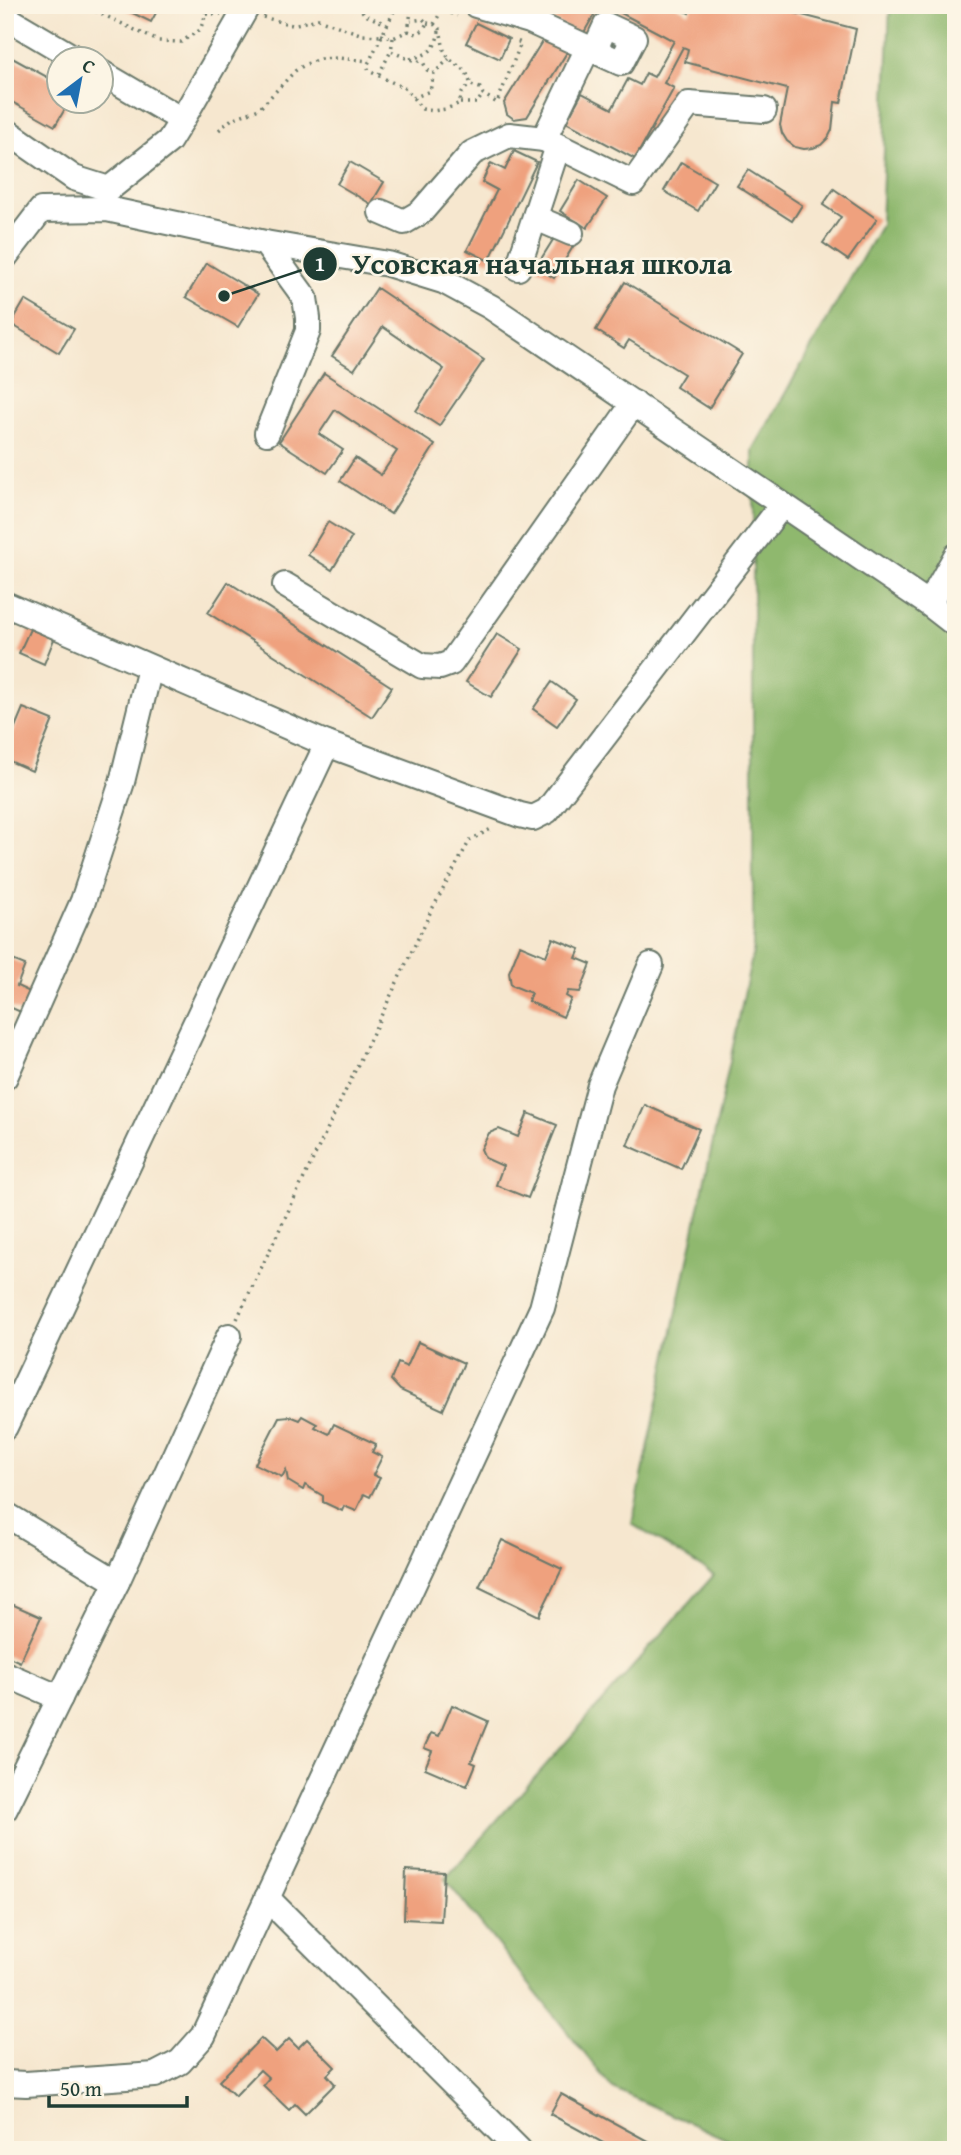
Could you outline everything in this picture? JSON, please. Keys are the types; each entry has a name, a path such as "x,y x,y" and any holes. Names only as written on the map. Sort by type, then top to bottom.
{"street":[{"path":"5,130 74,178 109,189 169,141 246,9"},
{"path":"470,12 530,22 591,49 551,143 536,218 518,268"},
{"path":"5,17 54,46"},
{"path":"116,81 182,120"},
{"path":"381,212 404,222 421,212 472,153 509,135 551,143 633,184 689,104 764,110"},
{"path":"10,242 41,210 107,209 265,243 388,264 443,281 491,307 956,625"},
{"path":"536,218 571,233"},
{"path":"265,243 305,298 309,318 308,331 267,433"},
{"path":"285,585 422,666 440,667 450,663 634,403"},
{"path":"5,604 327,744 533,818 547,811 782,505"},
{"path":"929,604 956,556"},
{"path":"5,1077 83,901 122,782 150,668"},
{"path":"5,1427 327,744"},
{"path":"5,2083 26,2084 155,2075 180,2062 203,2036 542,1308 600,1085 651,965"},
{"path":"5,1809 117,1582 229,1336"},
{"path":"5,1514 117,1582"},
{"path":"5,1674 60,1698"},
{"path":"267,1898 519,2150"}],"path":[{"path":"83,5 158,41 181,42 200,30 206,14 205,5"},
{"path":"358,5 365,15 386,24"},
{"path":"397,5 369,61 369,71 406,89 422,109 433,111 460,103 477,103 482,94"},
{"path":"408,31 412,5"},
{"path":"432,5 442,10 470,12"},
{"path":"206,14 246,9 251,13 292,25 318,19 363,35 393,38 408,31 417,34 427,23"},
{"path":"434,24 442,10"},
{"path":"411,21 423,19 440,29 444,50 449,59 466,71 471,85"},
{"path":"408,59 426,54 436,44 440,29"},
{"path":"378,75 391,51 393,38"},
{"path":"460,103 464,88 471,85 480,88 482,94 497,103 521,43 509,38"},
{"path":"391,51 423,62 427,70 434,73"},
{"path":"219,130 232,120 258,109 295,71 306,64 320,59 338,58 369,61"},
{"path":"413,98 430,91 434,73 449,59"},
{"path":"229,1336 430,913 470,840 520,815"}],"green space":[{"path":"890,5 956,5 956,2150 750,2150 612,2088 445,1879 714,1575 632,1524 753,952 753,450 881,225"}],"building":[{"path":"116,5 169,5 164,11 157,11 151,22"},
{"path":"551,5 582,5 595,13 582,36 545,15"},
{"path":"622,5 674,5 689,13 692,5 764,5 856,29 841,103 835,102 832,130 828,138 813,148 795,147 787,141 780,125 787,89 685,62 688,49 683,47 664,83 674,88 635,159 566,122 582,93 612,109 628,79 640,85 646,73 654,77 674,41 619,12"},
{"path":"476,23 509,39 500,59 466,43"},
{"path":"546,35 569,49 527,117 514,119 507,114 504,103"},
{"path":"5,54 46,76 46,116 61,116 55,126 5,98"},
{"path":"514,151 537,162 489,261 467,250 497,190 482,182 491,163 505,170"},
{"path":"350,162 384,182 371,204 337,184"},
{"path":"681,162 715,182 698,211 664,191"},
{"path":"748,170 802,205 792,221 737,186"},
{"path":"579,180 607,198 587,228 560,211"},
{"path":"834,189 877,219 848,260 823,243 841,217 823,205"},
{"path":"556,235 574,245 554,278 536,267"},
{"path":"207,263 258,294 238,327 186,297"},
{"path":"625,282 742,354 709,408 676,387 684,374 629,340 624,348 596,330"},
{"path":"377,288 484,360 439,426 416,411 444,369 383,327 354,370 332,356"},
{"path":"25,300 74,329 59,353 11,324"},
{"path":"324,373 435,445 391,514 340,481 355,458 381,475 397,451 335,410 319,434 343,450 327,473 279,442"},
{"path":"328,522 352,537 332,570 308,555"},
{"path":"228,582 392,687 372,717 208,613"},
{"path":"30,629 54,639 44,664 19,653"},
{"path":"497,634 522,649 491,697 466,682"},
{"path":"552,682 576,699 557,726 533,709"},
{"path":"23,708 53,720 32,771 5,759 5,751"},
{"path":"553,938 580,949 576,958 591,964 580,992 568,991 566,996 571,999 563,1017 528,1001 531,993 511,985 509,972 520,945 546,956"},
{"path":"5,957 25,965 17,986 32,993 23,1013 5,1005"},
{"path":"645,1105 699,1129 681,1169 627,1145"},
{"path":"528,1113 557,1125 528,1198 496,1185 503,1166 485,1158 481,1149 489,1133 499,1129 518,1137"},
{"path":"418,1342 464,1363 443,1410 400,1390 391,1380 398,1363 407,1367"},
{"path":"289,1416 299,1420 302,1416 329,1434 334,1424 376,1444 372,1452 382,1457 373,1475 380,1478 370,1497 364,1494 356,1511 344,1506 342,1511 323,1502 323,1496 305,1485 303,1490 288,1481 286,1470 282,1477 255,1464 279,1417"},
{"path":"502,1540 562,1569 539,1616 479,1587"},
{"path":"7,1602 41,1617 20,1662 5,1655"},
{"path":"452,1705 488,1721 471,1762 476,1764 467,1786 425,1768 432,1751 424,1748 431,1733 439,1736"},
{"path":"406,1870 444,1872 441,1921 404,1919"},
{"path":"261,2038 276,2052 289,2039 298,2048 307,2039 335,2067 327,2075 335,2084 305,2114 295,2104 289,2110 263,2085 269,2078 260,2070 235,2096 219,2081"},
{"path":"561,2094 664,2150 616,2150 550,2114"}],"place":[{"name":"Усовская начальная школа","path":"224,296"}]}
